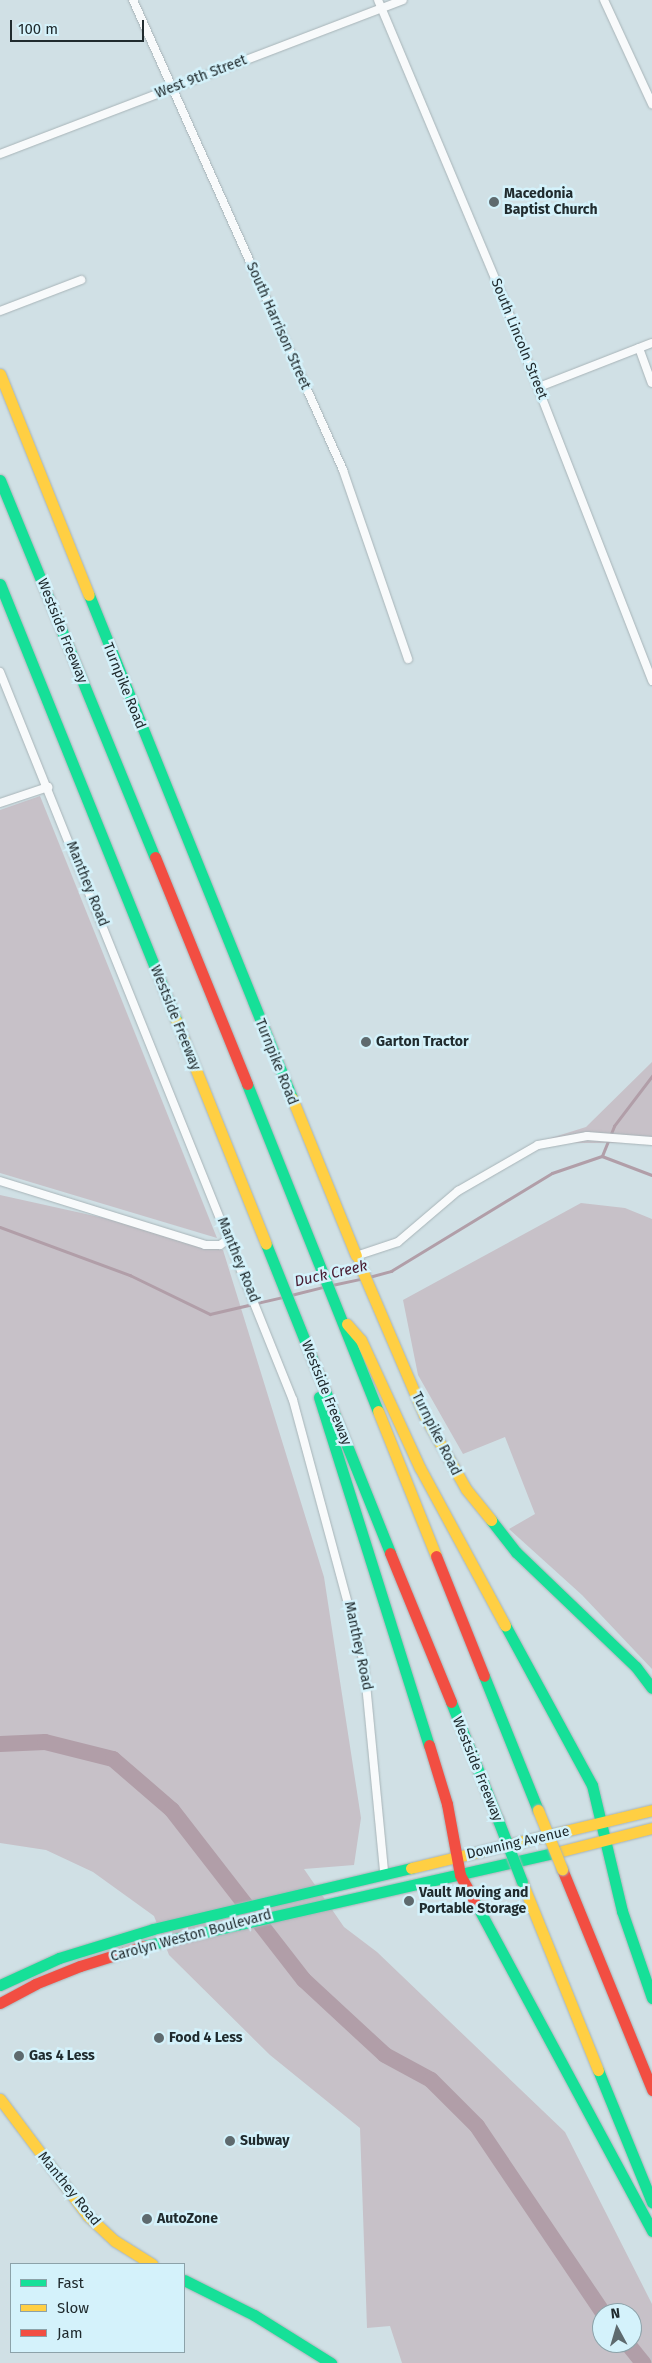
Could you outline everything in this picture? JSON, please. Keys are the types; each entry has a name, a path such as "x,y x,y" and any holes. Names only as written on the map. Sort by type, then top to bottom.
{"main road":[{"name":"Turnpike Road","path":"0,374 358,1259 424,1415 466,1489 516,1552 636,1668 652,1688"},
{"name":"Westside Freeway","path":"0,480 223,1023 316,1263 340,1317 652,2090"},
{"name":"Westside Freeway","path":"0,584 652,2202"},
{"path":"340,1317 361,1340 429,1485 592,1785 622,1911 652,1998"},
{"path":"317,1370 316,1390 447,1804 460,1875 623,2173 652,2231"},
{"name":"Downing Avenue","path":"384,1872 601,1824 652,1810"},
{"name":"Downing Avenue","path":"388,1889 460,1875 605,1842 652,1828"},
{"path":"319,1903 328,1894 371,1882 384,1872"},
{"name":"Carolyn Weston Boulevard","path":"0,1985 81,1950 168,1925 310,1892 384,1872"},
{"name":"Carolyn Weston Boulevard","path":"0,2003 80,1966 181,1936 319,1903 388,1889"},
{"name":"Manthey Road","path":"0,2099 88,2216 115,2241 150,2263"},
{"path":"185,2280 254,2315 331,2363"}],"street":[{"name":"South Harrison Street","path":"133,0 171,89 343,470 408,659"},
{"name":"South Lincoln Street","path":"378,0 539,387 652,681"},
{"name":"West 9th Street","path":"0,154 403,0"},
{"path":"604,0 652,104"},
{"path":"0,311 81,280"},
{"path":"539,387 652,343"},
{"path":"638,348 652,383"},
{"name":"Manthey Road","path":"0,672 246,1277 296,1409 364,1664 384,1872"},
{"path":"0,803 48,787"},
{"path":"358,1259 398,1242 458,1191 538,1145 587,1136 652,1142"},
{"path":"0,1181 205,1245 220,1245 230,1238"}],"shaded area":[{"path":"40,796 217,1238 0,1173 0,810"},
{"path":"652,1062 652,1143 535,1143 586,1127"},
{"path":"0,1195 131,1224 223,1250 324,1577 361,1818 354,1865 304,1869 344,1927 377,1952 565,2132 652,2304 652,2363 402,2363 390,2326 367,2328 360,2128 270,2055 169,1955 154,1916 93,1872 46,1850 0,1843"},
{"path":"581,1203 625,1208 652,1219 652,1669 582,1595 509,1529 535,1514 505,1437 463,1454 418,1375 403,1300"}],"waterway":[{"path":"602,1156 614,1126 652,1076"},
{"name":"Duck Creek","path":"369,1277 391,1271 552,1173 602,1156 652,1175"},
{"name":"Duck Creek","path":"0,1227 130,1275 210,1314 283,1297"},
{"name":"Duck Creek","path":"332,1285 361,1279"},
{"name":"Duck Creek","path":"291,1295 324,1287"},
{"path":"0,1744 45,1742 113,1759 172,1810 304,1980 385,2055 431,2080 477,2126 596,2303"},
{"path":"635,2353 643,2363"}],"traffic: fast":[{"path":"0,480 155,857"},
{"path":"0,584 176,1020"},
{"path":"89,595 292,1098"},
{"path":"247,1084 378,1411"},
{"path":"266,1244 390,1553"},
{"path":"319,1397 429,1745"},
{"path":"491,1520 516,1552 636,1667 652,1688"},
{"path":"505,1625 592,1785 622,1911 652,1998"},
{"path":"484,1676 538,1810"},
{"path":"451,1702 498,1820"},
{"path":"498,1820 522,1882"},
{"path":"144,1946 558,1852"},
{"path":"0,1985 59,1958 153,1929 411,1868"},
{"path":"474,1900 652,2231"},
{"path":"598,2070 652,2202"},
{"path":"185,2280 254,2315 331,2363"}],"traffic: slow":[{"path":"0,374 89,595"},
{"path":"176,1020 266,1244"},
{"path":"292,1098 356,1256"},
{"path":"359,1263 424,1415 466,1489 491,1520"},
{"path":"347,1324 361,1340 420,1468 505,1625"},
{"path":"378,1411 436,1556"},
{"path":"538,1810 562,1869"},
{"path":"411,1868 652,1810"},
{"path":"558,1852 652,1828"},
{"path":"522,1882 598,2070"},
{"path":"0,2099 88,2216 115,2241 150,2263"}],"traffic: jam":[{"path":"155,857 247,1084"},
{"path":"390,1553 451,1702"},
{"path":"436,1556 484,1676"},
{"path":"429,1745 447,1804 460,1875 474,1900"},
{"path":"562,1869 652,2090"},
{"path":"0,2003 35,1984 80,1966 144,1946"}],"place":[{"name":"Macedonia Baptist Church","path":"494,202"},
{"name":"Garton Tractor","path":"366,1042"},
{"name":"Vault Moving and Portable Storage","path":"409,1901"},
{"name":"Food 4 Less","path":"159,2038"},
{"name":"Gas 4 Less","path":"19,2056"},
{"name":"Subway","path":"230,2141"},
{"name":"AutoZone","path":"147,2219"}]}
